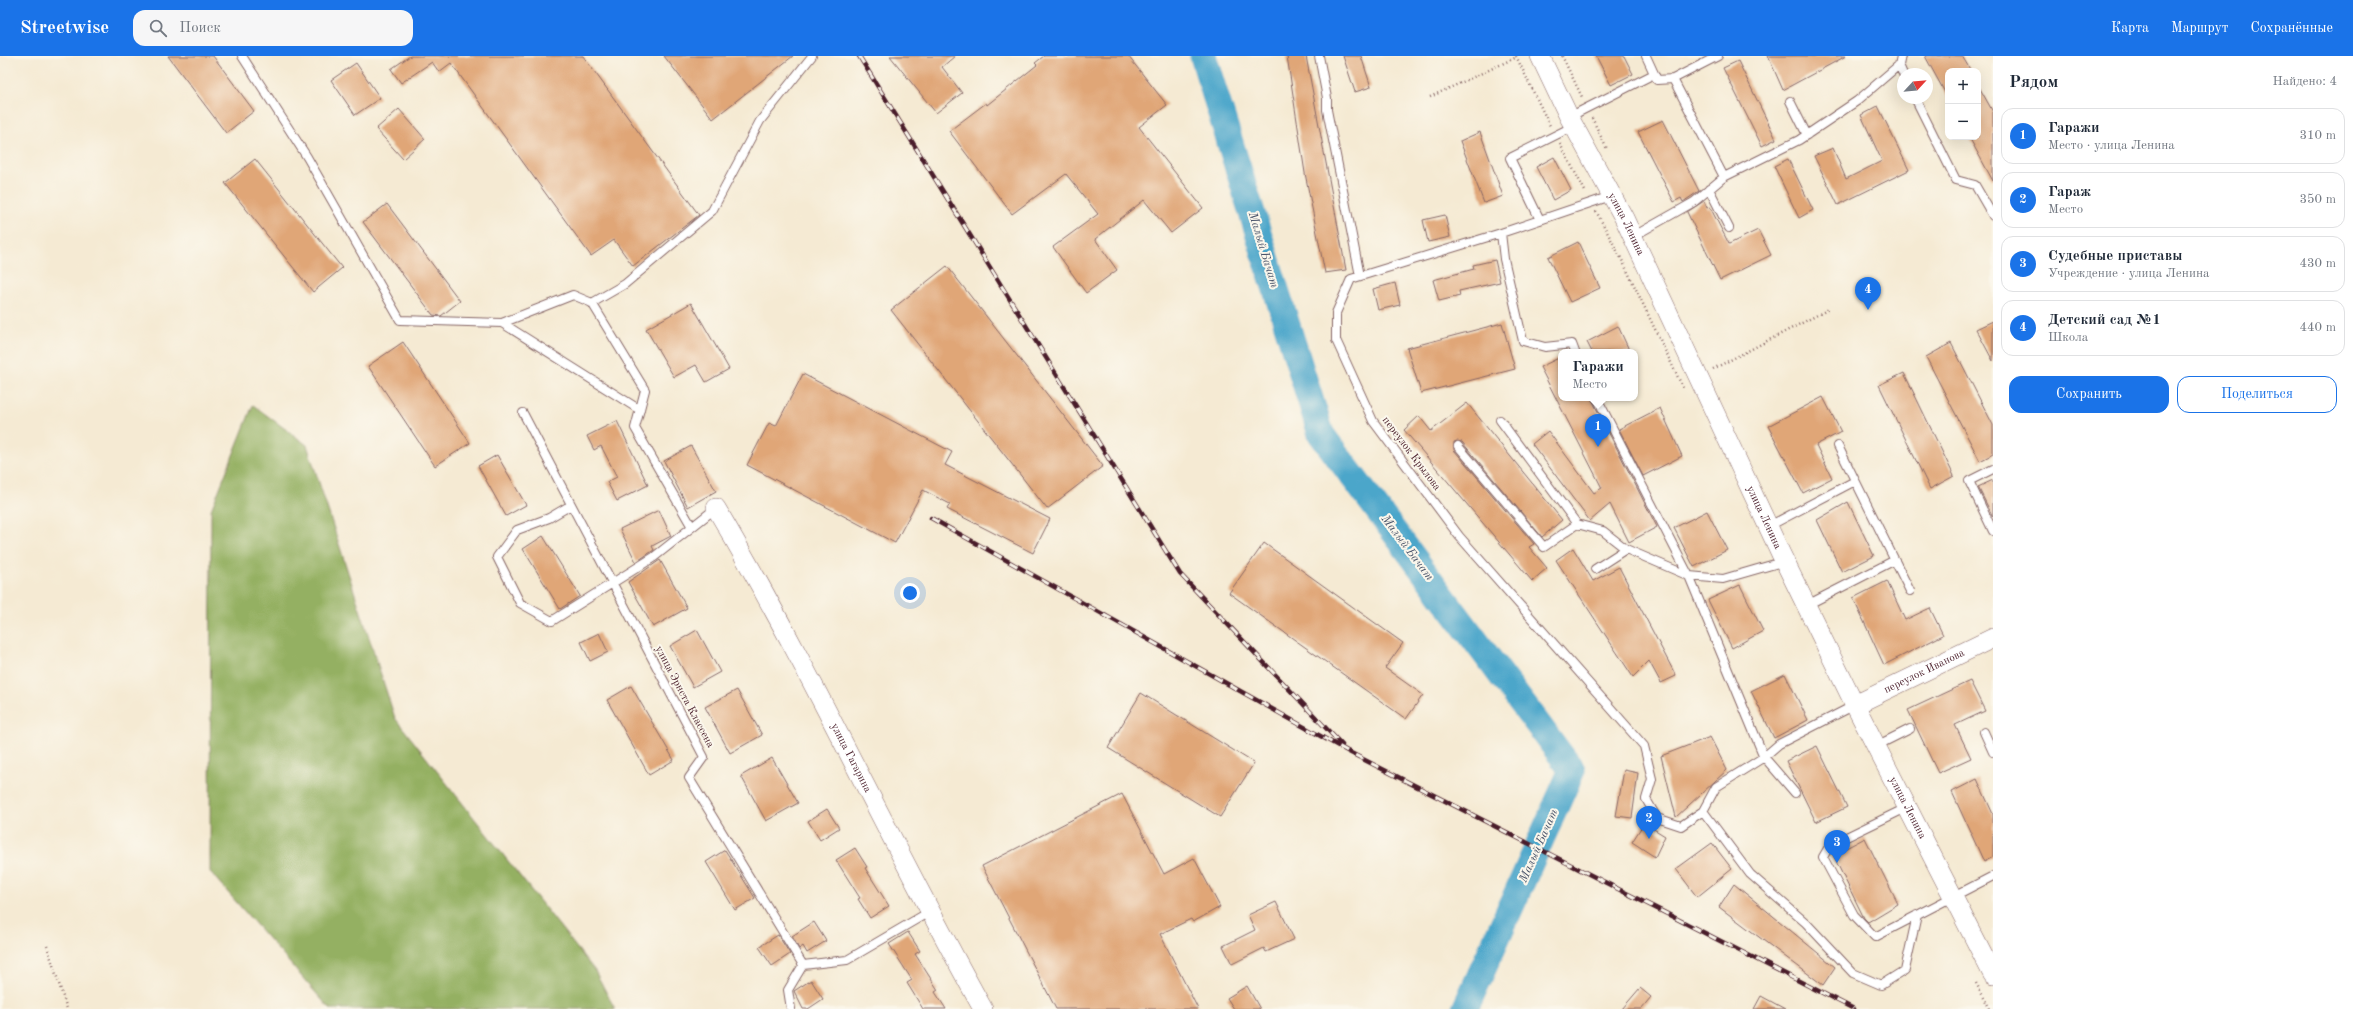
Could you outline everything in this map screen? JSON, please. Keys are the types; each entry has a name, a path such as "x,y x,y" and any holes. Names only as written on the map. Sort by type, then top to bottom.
{"street":[{"name":"улица Ленина","path":"1540,56 1632,237 1785,561 1875,746 1993,975"},
{"name":"улица Гагарина","path":"716,508 766,594 929,912 983,1009"},
{"name":"переулок Иванова","path":"1855,705 1993,638"}],"lane":[{"path":"242,56 307,157 400,320 502,323 573,295 592,303 645,390 635,428 692,527"},
{"path":"592,303 625,284 712,211 760,121 812,56"},
{"path":"1319,56 1327,98 1327,110 1360,276"},
{"path":"1646,56 1657,80 1673,79 1718,56"},
{"path":"1900,68 1899,65 1901,56"},
{"path":"1632,237 1694,202 1724,177 1807,135 1857,101 1899,65"},
{"path":"1540,220 1510,158 1555,135 1587,108 1654,74"},
{"path":"1673,79 1724,177"},
{"path":"1790,101 1807,135"},
{"path":"1918,104 1956,180 1975,185 1993,216"},
{"path":"1709,189 1729,228"},
{"name":"переулок Крылова","path":"1611,196 1501,233 1351,279 1336,313 1336,340 1373,421 1459,536 1644,746 1652,779 1646,799 1657,818 1681,826 1703,811"},
{"path":"1501,233 1504,259 1523,341 1545,347 1572,344 1574,349"},
{"path":"502,323 640,410"},
{"path":"1599,401 1670,536 1689,576 1764,757 1795,793"},
{"name":"улица Эрнста Классена","path":"523,413 704,756 689,778 803,965"},
{"path":"1500,420 1576,524 1603,531 1626,549 1689,576 1723,579 1785,561"},
{"path":"1458,446 1544,547 1576,524"},
{"path":"1838,446 1910,591"},
{"path":"1993,469 1969,481 1993,530"},
{"path":"1769,526 1855,481"},
{"path":"571,505 549,518 517,530 497,557 520,604 552,621 611,582 654,557 716,508"},
{"path":"1595,569 1626,549"},
{"path":"1807,605 1895,560"},
{"path":"1855,705 1779,744 1764,757 1716,787 1703,811 1750,874 1806,923 1853,973 1881,985 1905,970 1917,916"},
{"path":"1875,746 1910,729"},
{"path":"1984,732 1993,752"},
{"path":"1906,808 1830,845 1823,857 1854,915 1875,937 1993,876"},
{"path":"791,1009 788,990 803,965 847,960 929,912"}],"path":[{"path":"1430,97 1516,56 1555,135 1623,262 1686,394"},
{"path":"1562,56 1587,108"},
{"path":"1713,369 1829,310"},
{"path":"46,946 67,1009"}],"green space":[{"path":"253,405 307,445 395,718 595,971 615,1009 330,1009 210,872 211,510"}],"building":[{"path":"168,56 213,56 254,111 226,133"},
{"path":"410,56 583,56 699,215 633,266 614,240 591,256 451,63 439,72 432,62 401,83 391,69"},
{"path":"664,56 793,56 713,119"},
{"path":"890,56 955,56 942,67 962,93 936,113"},
{"path":"1044,56 1128,56 1167,105 1139,127 1203,208 1171,233 1144,200 1095,239 1117,270 1086,293 1053,247 1098,214 1066,174 1012,214 949,131 986,103 987,105 1037,65 1035,63"},
{"path":"1287,56 1306,56 1346,270 1325,273 1305,173"},
{"path":"1343,56 1361,56 1371,87 1355,92"},
{"path":"1596,56 1624,56 1633,74 1611,85"},
{"path":"1768,56 1846,56 1783,90"},
{"path":"1925,56 1962,56 1969,68 1945,68 1945,93 1933,68"},
{"path":"1738,61 1776,139 1762,146 1723,68"},
{"path":"356,63 380,98 355,115 331,80"},
{"path":"1981,90 1993,112 1993,181 1971,140 1981,140"},
{"path":"1878,106 1909,170 1838,205 1814,156 1833,148 1846,179 1882,161 1861,115"},
{"path":"399,109 425,139 403,159 376,129"},
{"path":"1663,120 1699,191 1683,202 1681,198 1674,202 1638,132"},
{"path":"1480,132 1503,196 1484,203 1460,141"},
{"path":"1554,157 1571,190 1553,200 1536,167"},
{"path":"255,159 342,268 313,292 225,183"},
{"path":"1788,159 1813,210 1799,218 1774,166"},
{"path":"1704,201 1707,208 1710,207 1729,244 1758,230 1771,255 1720,280 1687,212"},
{"path":"387,204 460,301 441,316 433,315 363,222"},
{"path":"1445,215 1450,237 1428,242 1423,220"},
{"path":"1578,242 1600,288 1570,302 1548,257"},
{"path":"1495,260 1500,282 1459,291 1460,296 1439,301 1433,280 1474,269 1473,265"},
{"path":"947,266 1103,466 1047,509 891,310"},
{"path":"1395,283 1400,305 1378,310 1373,289"},
{"path":"691,303 729,369 706,382 696,365 674,377 646,329"},
{"path":"1993,321 1993,361 1976,329"},
{"path":"1502,323 1515,369 1421,393 1407,348"},
{"path":"1618,326 1629,349 1590,349 1587,342"},
{"path":"403,342 470,443 435,466 368,366"},
{"path":"1951,343 1993,425 1993,454 1980,461 1926,357"},
{"path":"1558,358 1558,401 1593,401 1657,527 1629,542 1610,504 1590,521 1532,444 1548,431 1594,493 1602,488 1540,367"},
{"path":"1904,373 1954,476 1930,489 1879,385"},
{"path":"803,374 952,452 945,465 1050,519 1033,553 947,509 950,504 923,490 895,543 747,465 769,423 776,426"},
{"path":"1823,397 1841,432 1816,445 1832,478 1803,493 1768,426"},
{"path":"1467,403 1562,520 1542,537 1462,442 1454,442 1454,450 1534,544 1529,547 1547,568 1532,581 1404,430 1419,416 1431,431"},
{"path":"1660,408 1682,456 1643,476 1619,429"},
{"path":"617,421 648,485 617,501 607,482 617,477 601,446 594,450 587,436"},
{"path":"691,446 716,491 688,507 664,461"},
{"path":"497,455 526,505 506,516 478,466"},
{"path":"1993,480 1993,517 1978,487"},
{"path":"1848,502 1874,556 1842,572 1817,520"},
{"path":"659,510 671,536 652,546 654,550 636,562 620,529"},
{"path":"1707,511 1727,550 1694,567 1674,528"},
{"path":"543,536 580,596 560,609 523,549"},
{"path":"1264,543 1403,643 1385,668 1423,695 1406,719 1229,593"},
{"path":"1573,548 1593,581 1619,567 1676,676 1661,683 1649,661 1633,677 1556,560"},
{"path":"660,560 687,608 653,627 628,582"},
{"path":"1887,581 1905,620 1930,608 1943,635 1884,665 1853,598"},
{"path":"1740,585 1763,631 1732,648 1708,600"},
{"path":"697,630 720,672 693,687 670,646"},
{"path":"599,633 608,652 590,661 581,642"},
{"path":"1785,674 1808,720 1774,738 1751,691"},
{"path":"1970,681 1985,711 1955,725 1971,758 1938,773 1908,710"},
{"path":"631,686 674,760 649,775 607,700"},
{"path":"737,690 762,735 730,753 705,707"},
{"path":"1141,693 1254,763 1220,817 1108,748"},
{"path":"1710,737 1727,770 1676,817 1661,756"},
{"path":"1817,746 1847,807 1816,822 1786,761"},
{"path":"772,758 798,803 766,821 741,776"},
{"path":"1624,770 1638,773 1632,818 1616,816"},
{"path":"1977,779 1993,814 1993,857 1984,862 1952,792"},
{"path":"1122,794 1164,874 1194,858 1220,907 1193,922 1191,919 1160,934 1198,1009 1056,1009 982,866"},
{"path":"827,809 839,828 820,840 808,821"},
{"path":"1644,823 1665,836 1655,857 1632,842"},
{"path":"1865,838 1898,904 1868,922 1864,918 1833,855"},
{"path":"1712,843 1732,869 1697,897 1676,869"},
{"path":"855,848 867,867 865,868 889,906 870,918 858,899 860,898 836,860"},
{"path":"725,850 755,898 735,910 706,862"},
{"path":"1734,884 1835,967 1823,985 1719,907"},
{"path":"1276,902 1294,939 1266,952 1264,948 1232,964 1223,946 1255,930 1248,915"},
{"path":"814,922 826,941 807,953 803,946 799,949 792,936"},
{"path":"908,932 920,951 915,954 938,990 935,992 946,1009 923,1009 907,983 912,980 889,944"},
{"path":"778,935 790,954 772,966 759,947"},
{"path":"811,980 823,999 808,1009 803,1009 794,991"},
{"path":"1247,986 1260,1009 1234,1009 1227,998"},
{"path":"1640,988 1651,997 1641,1009 1622,1009"},
{"path":"1761,996 1785,1009 1754,1009"}],"waterway":[{"name":"Малый Бачат","path":"1203,56 1321,434 1572,770 1465,1009"}],"railway":[{"path":"859,56 1180,574 1342,745"},
{"path":"931,518 1349,752 1854,1009"}],"place":[{"name":"Детский сад №1","path":"1868,310"},
{"name":"Гаражи","path":"1598,447"},
{"name":"Гараж","path":"1649,839"},
{"name":"Судебные приставы","path":"1837,863"}]}
